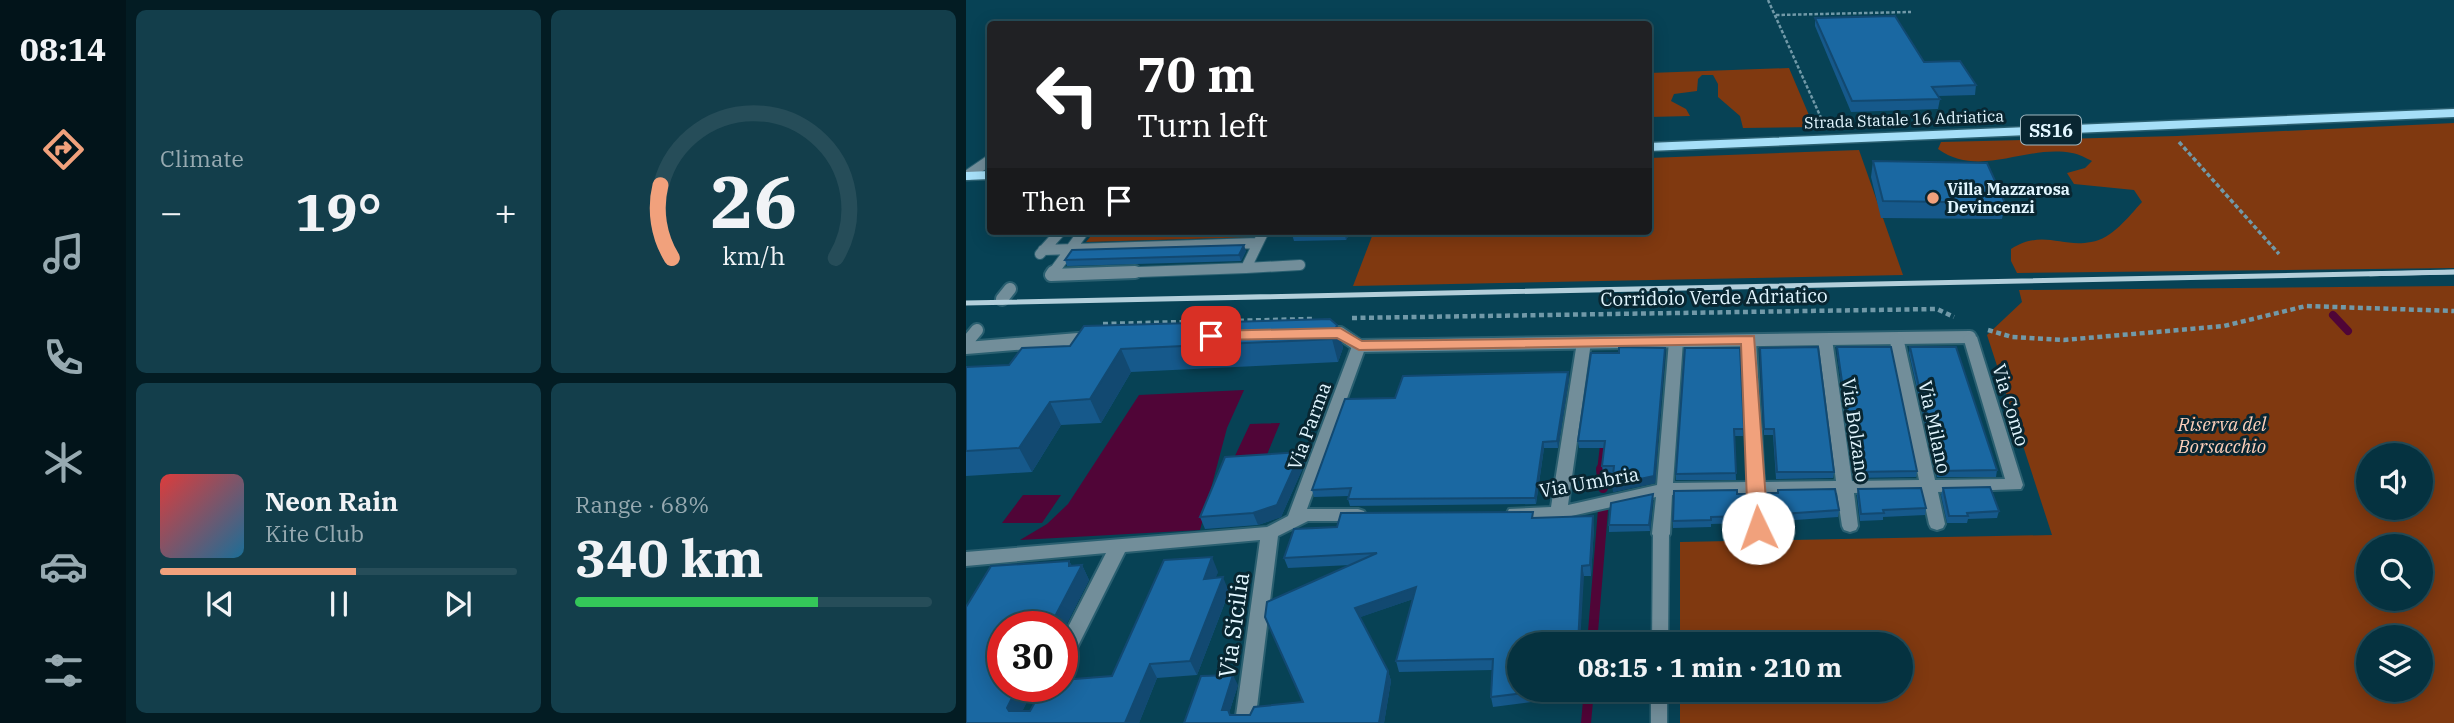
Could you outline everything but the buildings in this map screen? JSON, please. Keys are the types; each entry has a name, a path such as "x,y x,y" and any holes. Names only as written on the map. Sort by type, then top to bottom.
{"main road":[{"name":"Strada Statale 16 Adriatica","path":"1652,147 2454,113"},
{"path":"967,175 987,166"}],"street":[{"name":"Via Como","path":"1975,332 2015,485"},
{"name":"Via Milano","path":"1896,337 1937,524"},
{"name":"Via Bolzano","path":"1825,339 1850,526"},
{"path":"1749,340 1758,528"},
{"path":"1661,534 1676,341"},
{"path":"1558,513 1584,342"},
{"name":"Via Parma","path":"1295,520 1359,346"},
{"name":"Via Umbria","path":"1492,513 1558,513 1664,489 2015,485"},
{"path":"966,559 1270,533 1305,515 1374,514"},
{"name":"Via Sicilia","path":"1245,723 1270,533"},
{"path":"1078,626 1119,545"},
{"path":"988,579 1002,556"}],"lane":[{"path":"1057,235 1041,252 1258,243"},
{"path":"1081,235 1051,275 1300,265"},
{"path":"1246,268 1262,235"},
{"path":"1002,299 1010,289"},
{"path":"966,345 977,330"},
{"path":"1313,334 1340,333 1359,346 1825,339 1975,332"},
{"path":"966,345 1110,338"},
{"path":"1660,632 1661,534"},
{"path":"1659,702 1659,723"}],"path":[{"path":"1768,0 1820,122 1833,122"},
{"path":"1776,15 1910,12"},
{"path":"2165,125 2279,254"},
{"path":"1975,332 2064,340 2224,326 2306,306 2454,311"},
{"name":"Corridoio Verde Adriatico","path":"1350,318 1672,310 1937,309 1959,319"},
{"path":"1089,325 1323,319"}],"green space":[{"path":"1789,68 1814,127 1743,128 1740,116 1718,97 1718,84 1713,75 1702,75 1698,79 1697,91 1674,94 1671,101 1686,109 1690,116 1652,117 1652,73"},
{"path":"2454,123 2454,268 2017,273 2011,261 2011,249 2033,240 2080,243 2099,240 2120,226 2142,202 2134,190 2074,184 2067,173 2085,168 2092,161 2075,154 2055,151 1970,161 1938,149 1941,142 2177,136"},
{"path":"1859,150 1903,275 1353,286 1372,235 1652,235 1652,158"},
{"path":"1092,235 1257,235 1256,237 1086,242"},
{"name":"Riserva del Borsacchio","path":"2454,286 2454,723 1680,723 1680,702 1913,702 1913,632 1680,632 1680,542 2052,535 1987,335 2022,302 2019,290"}],"shaded area":[{"path":"1244,390 1227,428 1200,530 1020,540 1047,524 1068,504 1139,395"},
{"path":"1280,423 1266,457 1234,458 1250,424"},
{"path":"1023,495 1061,495 1042,523 1002,523"}],"waterway":[{"path":"2333,315 2348,331"},
{"path":"1601,470 1605,437"},
{"path":"1601,470 1603,488"},
{"path":"1593,632 1603,510"},
{"path":"1586,723 1588,702"}],"railway":[{"path":"966,303 2454,272 2370,274"}],"place":[{"name":"Villa Mazzarosa Devincenzi","path":"1933,198"}],"route":[{"path":"1211,336 1340,333 1359,346 1749,340 1758,528"}]}
